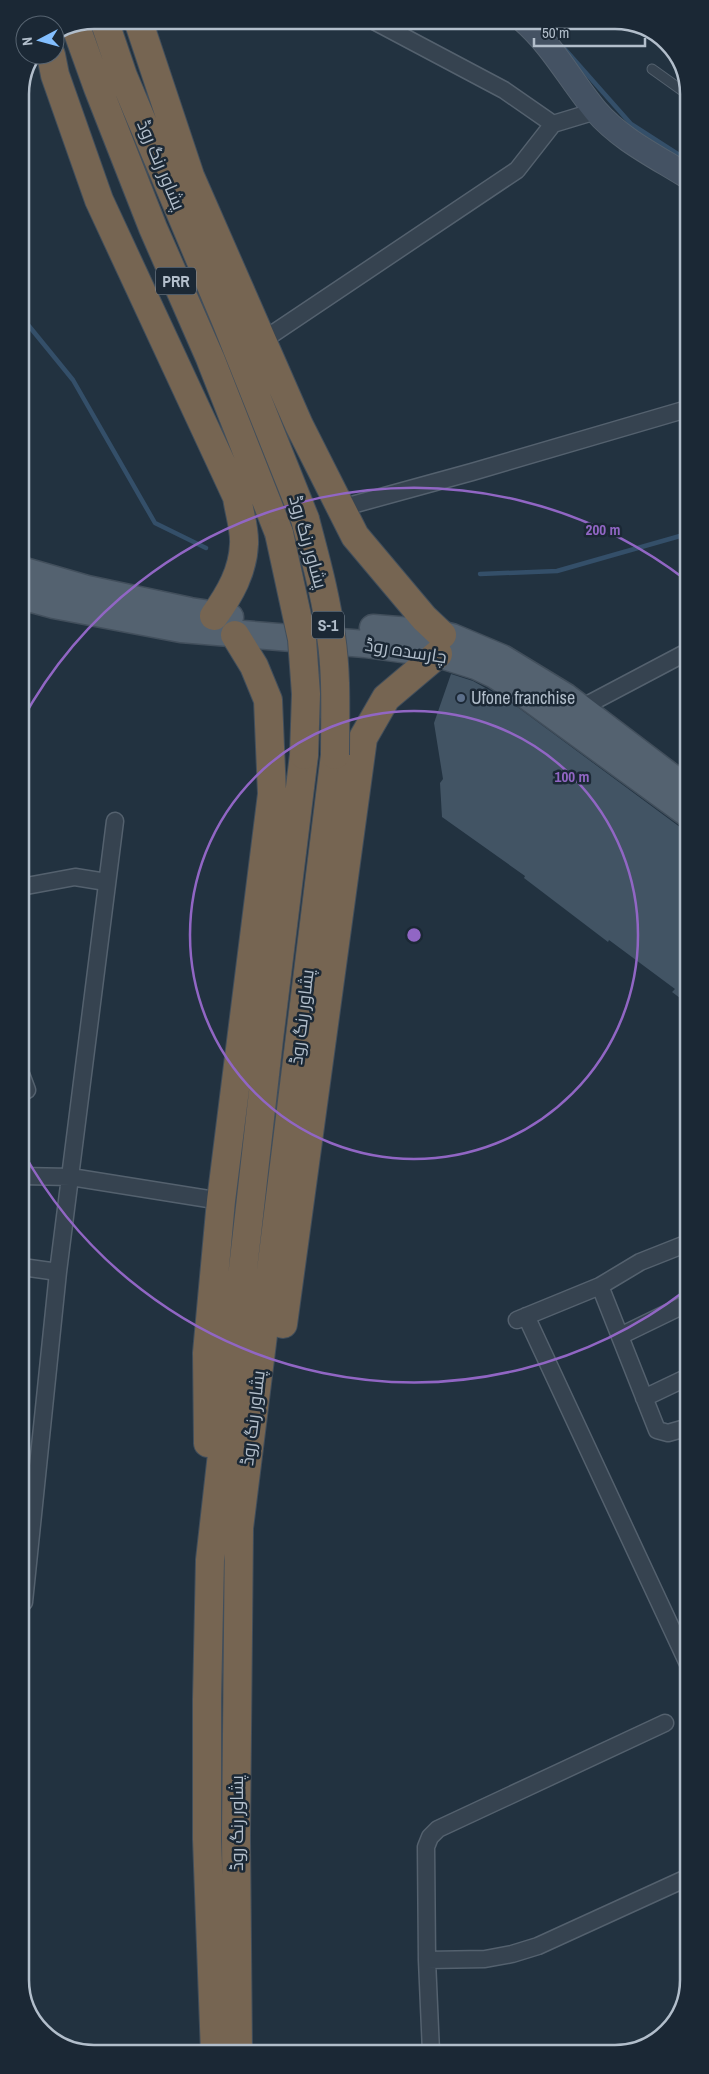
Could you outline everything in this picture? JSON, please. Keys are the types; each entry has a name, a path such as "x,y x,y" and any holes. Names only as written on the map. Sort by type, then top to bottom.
{"highway":[{"name":"پشاور رنگ روڈ","path":"107,29 123,76 226,321 304,519 320,578 332,636 335,695 335,755 239,1528 236,1817 238,2045"},
{"path":"141,29 190,176 299,425 355,536 424,618 440,644 386,698 363,738 267,1439 239,1528"},
{"name":"پشاور رنگ روڈ","path":"78,31 153,228 210,358 279,533 302,639 306,694 304,755 270,1029 210,1560 207,1829 215,2045"},
{"path":"53,65 99,200 237,497 244,543 239,573 226,599 214,616"},
{"path":"210,1560 207,1353 221,1200 272,794 268,700 254,666 235,635"}],"main road":[{"name":"چارسدہ روڈ","path":"29,572 87,589 214,616 440,644 496,675 537,702 680,807"},
{"name":"چارسدہ روڈ","path":"29,598 54,605 181,630 235,635 365,644 440,644 452,637 502,658 566,697 680,783"}],"street":[{"path":"389,29 504,90 553,124"},
{"path":"531,29 561,62 596,111 619,134 680,172"},
{"path":"262,341 516,170 553,124 596,111"},
{"path":"340,508 472,472 680,411"},
{"path":"581,708 680,656"},
{"path":"29,1553 58,1272 114,822"},
{"path":"29,886 75,877 106,882"},
{"path":"29,1176 71,1177 221,1200"},
{"path":"680,1246 640,1262 600,1286 522,1318 680,1647"},
{"path":"29,1268 58,1272"},
{"path":"600,1286 658,1430 668,1434 680,1430"},
{"path":"620,1336 680,1307"},
{"path":"644,1398 680,1381"},
{"path":"431,2045 426,1960 426,1847 430,1836 438,1829 665,1723"},
{"path":"426,1960 485,1959 512,1954 538,1946 680,1881"}],"lane":[{"path":"652,70 680,89"}],"building":[{"path":"451,674 473,681 512,703 680,827 680,998 672,992 675,989 609,940 608,942 524,878 525,876 442,817 440,783 443,779 434,723"}],"waterway":[{"path":"563,47 631,124 680,156"},
{"path":"29,326 73,380 155,523 206,548"},
{"path":"480,574 557,571 680,536"}],"place":[{"name":"Ufone franchise","path":"461,698"}]}
